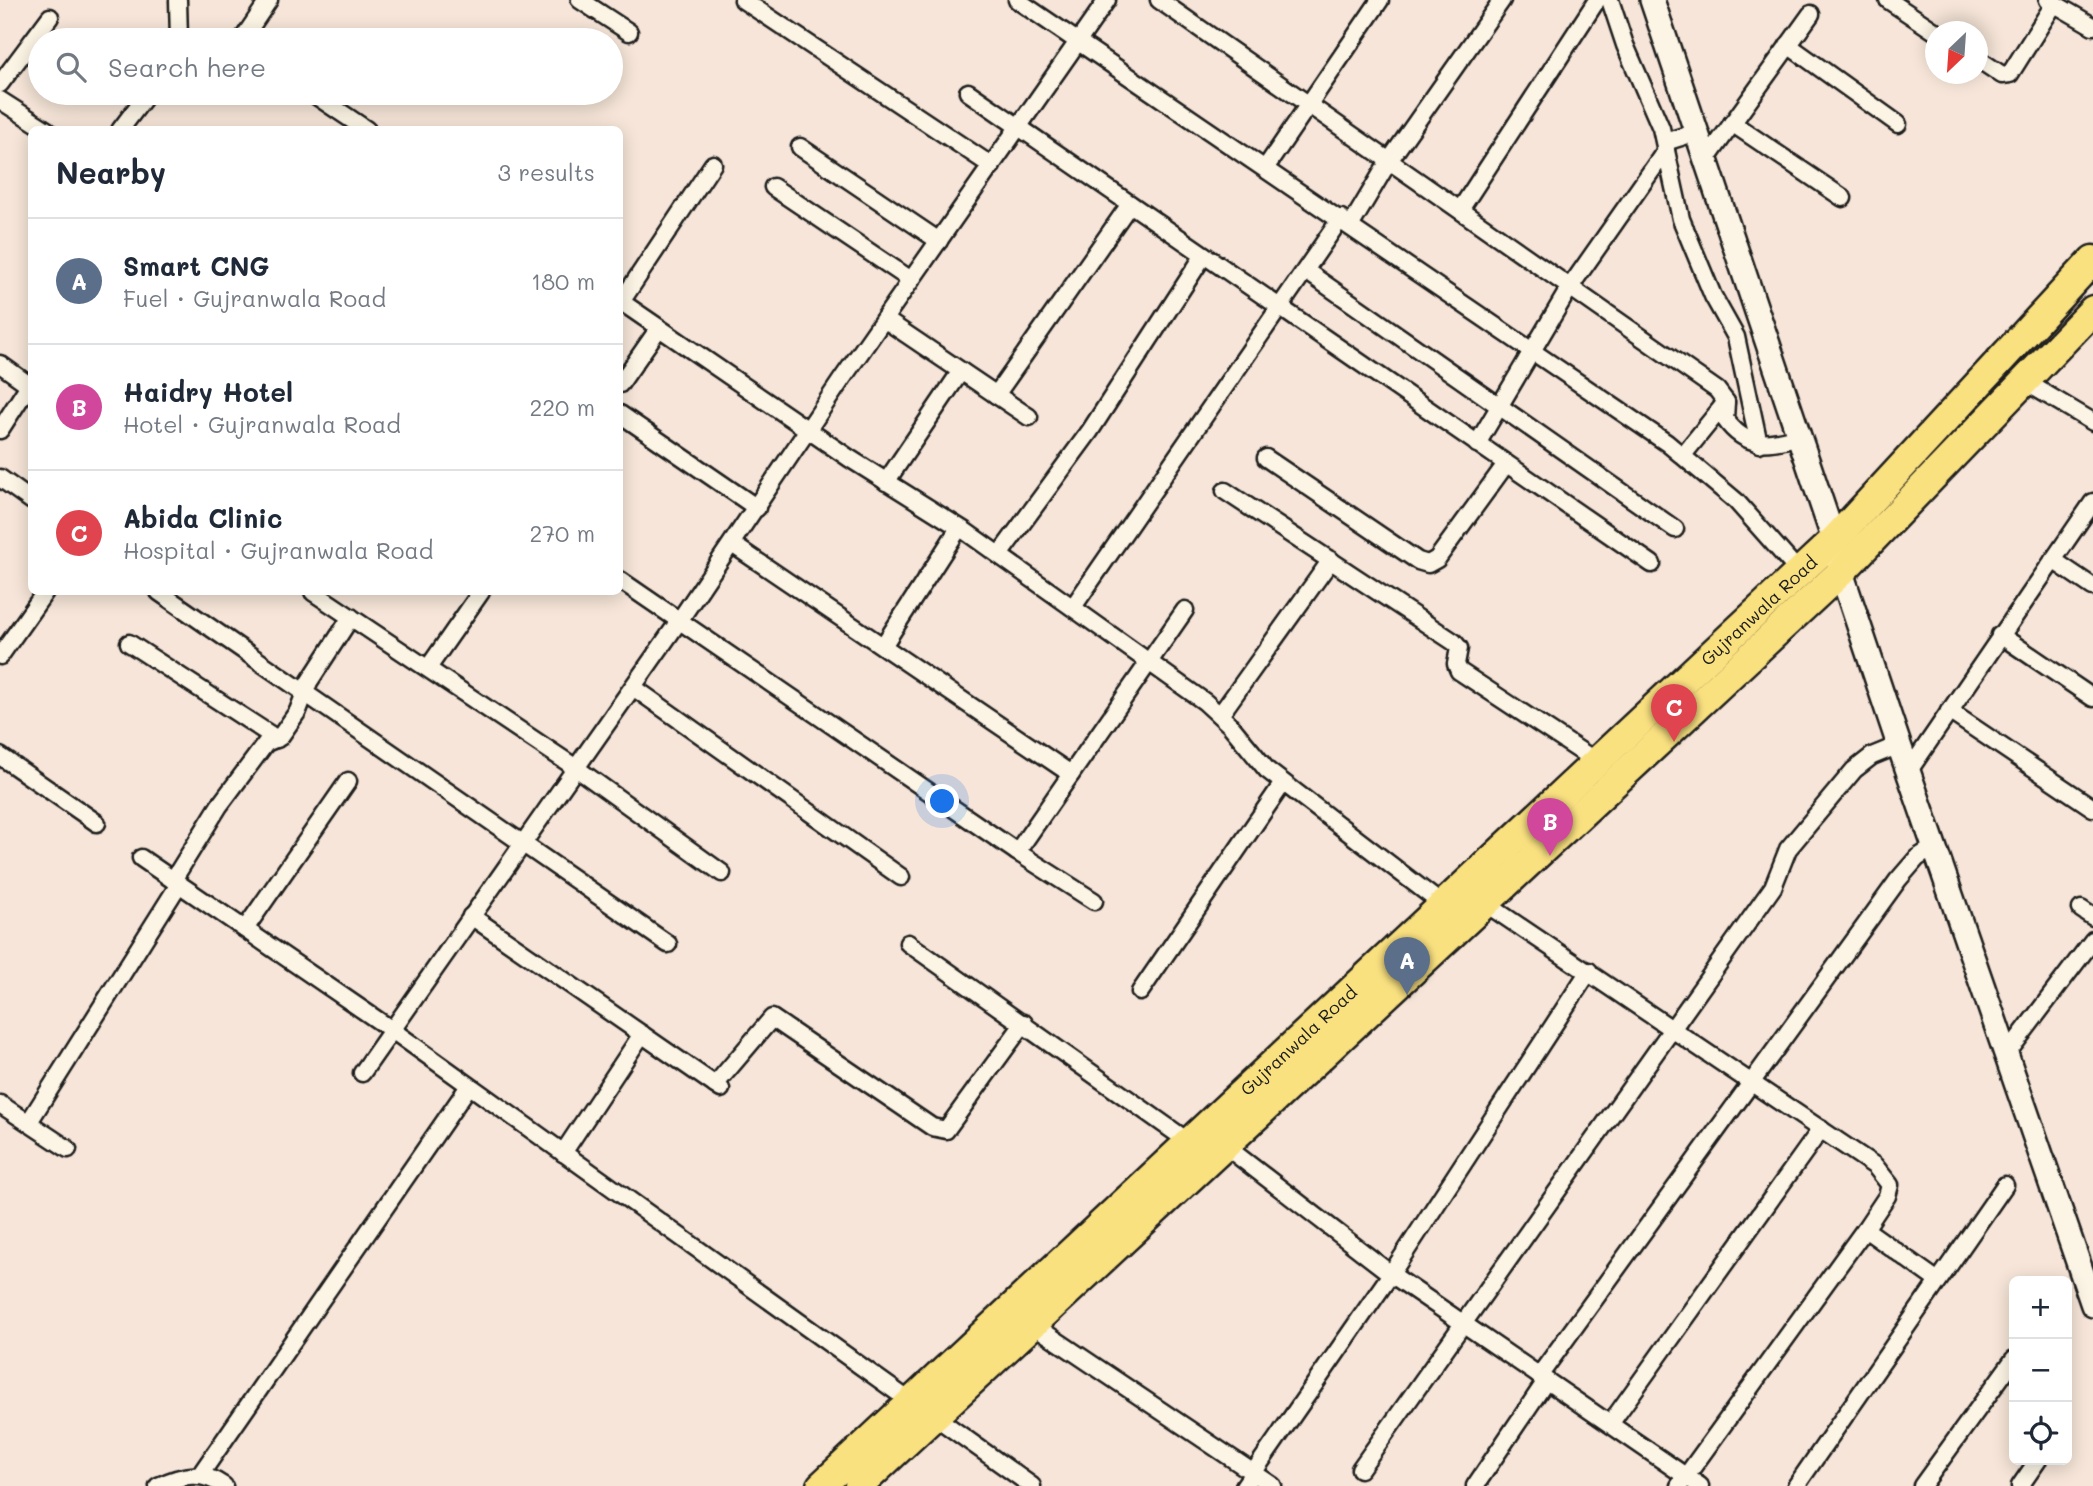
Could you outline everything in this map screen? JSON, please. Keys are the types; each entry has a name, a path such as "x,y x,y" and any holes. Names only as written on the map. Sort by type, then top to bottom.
{"highway":[{"name":"Gujranwala Road","path":"859,1486 923,1409 1189,1142 1834,540 2093,260"},
{"name":"Gujranwala Road","path":"821,1486 1032,1324 1841,572 2093,310"}],"main road":[{"path":"1653,0 1834,540 1841,572 1908,772 2093,1305"}],"street":[{"path":"178,0 179,28"},
{"path":"250,28 269,0"},
{"path":"580,0 623,28"},
{"path":"743,0 992,166"},
{"path":"1017,0 1346,221 1683,455 1736,501 1799,572"},
{"path":"362,1073 679,621 884,319 1107,0"},
{"path":"1159,0 1717,390 1726,402 1726,419 1729,424 1759,443 1773,444 1799,436"},
{"path":"1266,167 1380,0"},
{"path":"1073,607 1306,271 1346,221 1502,0"},
{"path":"1460,210 1597,0"},
{"path":"1610,0 1625,45 1645,86 1666,146 1681,219 1713,296 1736,337 1759,443"},
{"path":"1888,0 1925,25"},
{"path":"1988,66 1999,73 2010,74 2051,2 2093,26"},
{"path":"1706,160 1811,14"},
{"path":"42,28 50,17"},
{"path":"623,28 629,32"},
{"path":"1788,45 1898,124"},
{"path":"0,85 28,47"},
{"path":"968,92 1652,564"},
{"path":"0,100 41,126"},
{"path":"123,126 139,105"},
{"path":"328,105 356,126"},
{"path":"1732,123 1843,198"},
{"path":"1477,444 1570,287 1666,146 1697,132"},
{"path":"800,147 939,241"},
{"path":"623,298 713,164"},
{"path":"773,187 911,280"},
{"path":"996,395 1130,204"},
{"path":"999,555 1090,431 1204,256"},
{"path":"1306,271 1675,529"},
{"path":"623,304 808,430 960,528 1150,662 1220,715 1267,770 1443,905"},
{"path":"884,319 1030,417"},
{"path":"623,380 659,328"},
{"path":"0,364 28,385"},
{"path":"887,482 961,370"},
{"path":"2024,382 2093,422"},
{"path":"0,430 28,389"},
{"path":"1683,455 1726,402"},
{"path":"623,416 757,508"},
{"path":"1266,458 1418,561 1428,564 1437,559 1506,464"},
{"path":"0,478 28,498"},
{"path":"1226,491 1454,642 1459,648 1455,664 1460,671 1597,762"},
{"path":"1908,772 2093,502"},
{"path":"883,646 960,528"},
{"path":"732,544 1072,775"},
{"path":"1220,715 1331,560"},
{"path":"2053,560 2093,587"},
{"path":"623,582 1017,852 1094,901"},
{"path":"0,656 43,595"},
{"path":"163,595 668,944"},
{"path":"318,595 576,768 722,873"},
{"path":"428,668 479,595"},
{"path":"1017,852 1185,610"},
{"path":"29,1122 176,882 219,806 267,743 277,739 302,705 304,693 351,617"},
{"path":"2000,635 2093,698"},
{"path":"129,643 277,739"},
{"path":"633,687 901,877"},
{"path":"1949,711 2093,808"},
{"path":"1360,1469 1465,1325 1773,887 1788,849 1854,770 1872,755 1899,745"},
{"path":"0,756 97,823"},
{"path":"245,929 348,781"},
{"path":"1140,992 1283,782"},
{"path":"1475,1486 1543,1378 1751,1084 1898,880 1917,858 1934,847"},
{"path":"141,858 392,1030 1032,1486"},
{"path":"1485,903 1821,1129 1875,1166 1888,1179 1887,1196 1865,1229 1682,1481"},
{"path":"471,916 718,1087 769,1019 775,1019 932,1127 946,1129 1024,1023"},
{"path":"2006,1055 2093,940"},
{"path":"908,943 1189,1142"},
{"path":"1249,1480 1391,1274 1589,971"},
{"path":"563,1153 642,1034"},
{"path":"200,1475 469,1086"},
{"path":"0,1104 68,1149"},
{"path":"1610,1424 1821,1129"},
{"path":"1224,1145 1391,1274 1610,1424 1682,1481 1700,1486"},
{"path":"1796,1486 2005,1185"},
{"path":"1865,1229 1938,1281"},
{"path":"1032,1324 1249,1480 1273,1486"},
{"path":"1922,1486 2009,1366"},
{"path":"2020,1486 2035,1465"},
{"path":"158,1486 180,1476 200,1475 224,1486"}],"place":[{"name":"Abida Clinic","path":"1674,742"},
{"name":"Haidry Hotel","path":"1550,856"},
{"name":"Smart CNG","path":"1407,995"}]}
